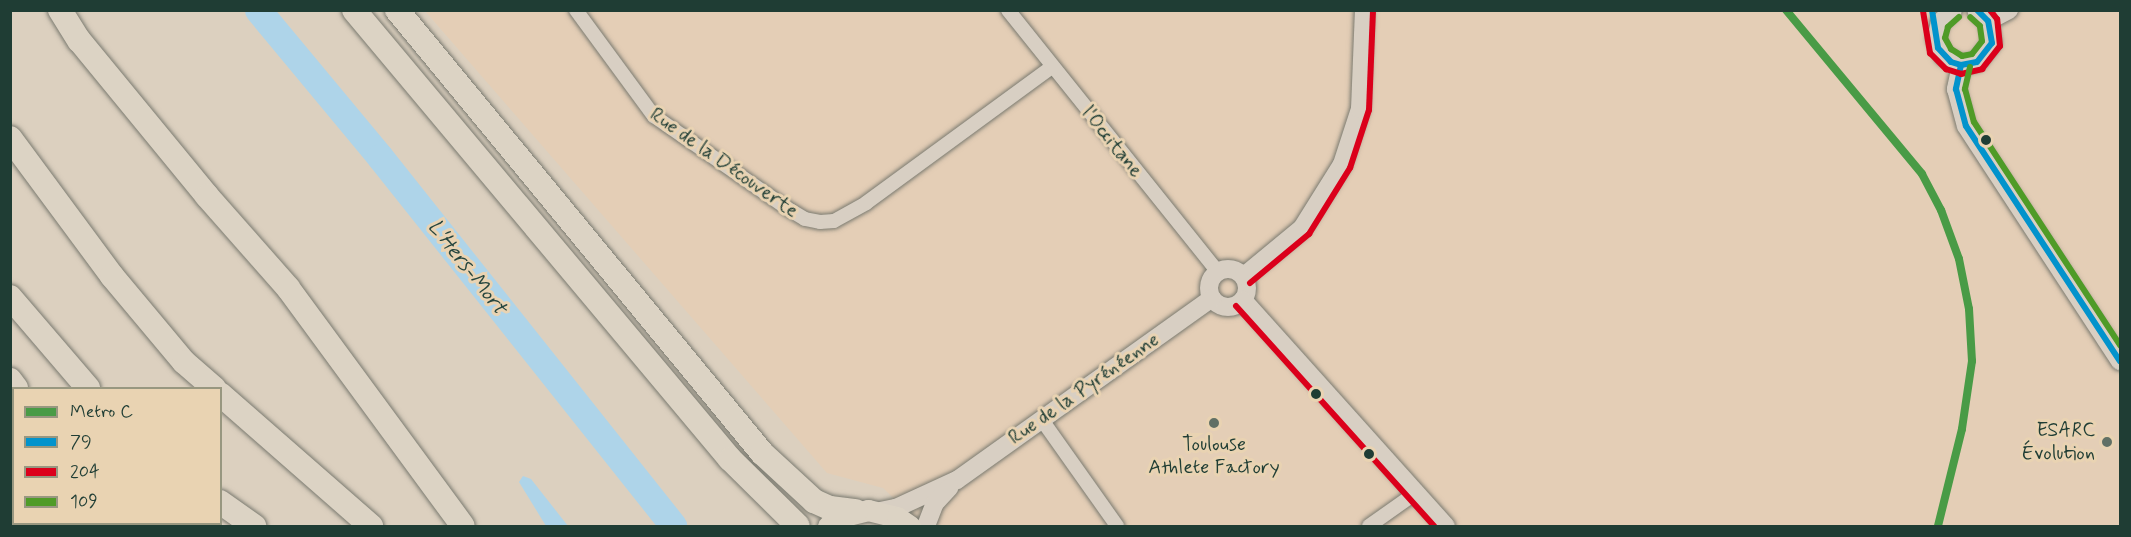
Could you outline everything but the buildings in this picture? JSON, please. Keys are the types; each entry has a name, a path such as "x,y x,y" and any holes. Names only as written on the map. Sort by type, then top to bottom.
{"highway":[{"path":"60,10 79,40 192,178 295,297 463,526"},
{"path":"354,10 730,459 798,526"},
{"path":"397,10 762,453 814,501 856,511"},
{"path":"10,138 111,276 184,362 213,387"},
{"path":"13,301 87,387"},
{"path":"222,396 371,526"},
{"path":"222,503 254,526"}],"main road":[{"path":"828,526 856,511 880,511 910,526"}],"street":[{"name":"Rue de la Découverte","path":"576,10 654,116 798,215 820,222 834,220 866,203 1053,68"},
{"name":"l'Occitane","path":"1008,10 1217,271"},
{"path":"1244,276 1302,228 1325,197 1342,164 1360,109 1364,10"},
{"path":"1932,10 1938,48 1951,62 1960,65 1977,62 1989,51 1993,36 1982,16 2009,10"},
{"path":"1936,29 1953,10"},
{"path":"1960,65 1956,89 1966,126 2121,361"},
{"path":"1235,269 1244,276 1248,289 1243,300 1227,307 1212,298 1210,281 1217,271 1235,269"},
{"name":"Rue de la Pyrénéenne","path":"926,526 935,503 957,480 1212,298"},
{"path":"1243,300 1446,526"},
{"path":"1041,420 1117,526"},
{"name":"Rue de la Pyrénéenne","path":"880,511 896,508 957,480"},
{"path":"1369,526 1417,492"}],"shaded area":[{"path":"425,11 2120,11 2120,526 923,526 883,488 827,473"}],"water":[{"path":"523,476 531,479 568,526 546,526 519,482"}],"waterway":[{"name":"L'Hers-Mort","path":"258,10 380,157 673,526"}],"metro line":[{"name":"C","path":"1786,10 1922,174 1941,210 1959,259 1969,309 1972,361 1962,429 1938,526"}],"transit line":[{"name":"204","path":"1250,283 1309,234 1350,168 1369,110 1373,10"},
{"name":"79","path":"1932,10 1938,48 1951,62 1961,65 1977,62 1992,43 1988,21 1977,10"},
{"name":"204","path":"1923,11 1930,53 1946,69 1961,74 1982,69 2000,46 1997,19 1990,10"},
{"name":"109","path":"1959,17 1948,27 1945,38 1951,49 1962,56 1972,54 1982,41 1980,26 1970,17"},
{"name":"79","path":"1961,65 1956,89 1966,126 2120,361"},
{"name":"109","path":"1970,67 1965,89 1974,122 2120,345"},
{"name":"204","path":"1236,306 1434,526"}],"place":[{"name":"Toulouse Athlete Factory","path":"1214,423"},
{"name":"ESARC Évolution","path":"2107,442"}]}
